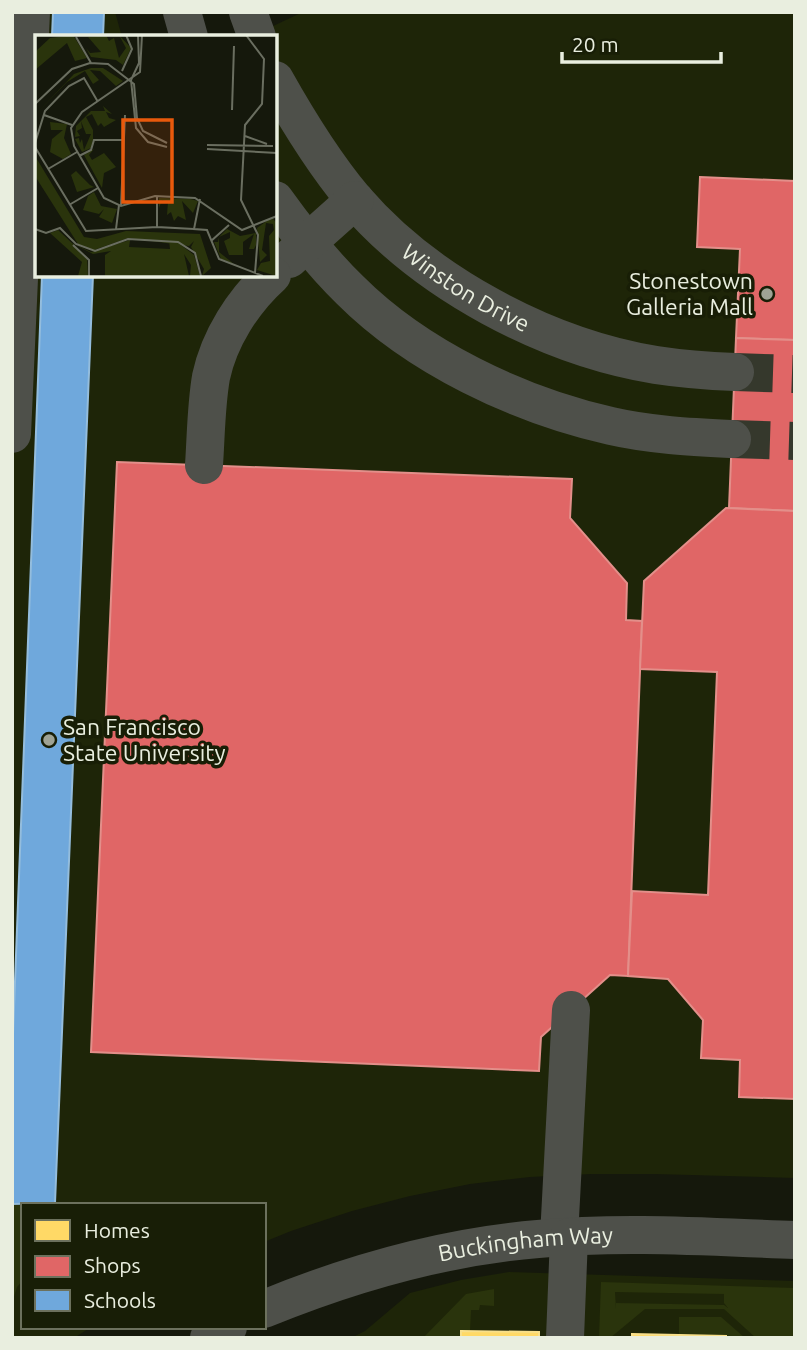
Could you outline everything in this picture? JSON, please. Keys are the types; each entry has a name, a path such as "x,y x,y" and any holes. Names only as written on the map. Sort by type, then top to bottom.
{"street":[{"path":"12,434 31,12"},
{"path":"182,12 188,35"},
{"path":"248,12 256,35"},
{"name":"Winston Drive","path":"276,82 318,152 355,200 417,258 464,290 525,324 571,342 625,358 675,367 735,372"},
{"path":"276,271 355,200"},
{"path":"276,201 307,243 375,313 423,347 473,375 525,399 610,425 668,434 732,439"},
{"path":"204,465 211,376 219,351 246,304 271,276"},
{"path":"565,1338 564,1237 571,1010"},
{"name":"Buckingham Way","path":"266,1308 312,1289 370,1271 424,1256 480,1246 564,1237 654,1235 795,1240"},
{"path":"209,1338 225,1329"}],"shaded area":[{"path":"12,12 115,12 121,35 35,35 35,276 276,276 276,35 254,35 303,12 795,12 795,1178 591,1174 470,1184 352,1211 266,1241 266,1203 21,1203 21,1329 88,1329 74,1338 12,1338"},
{"path":"12,1204 21,1204 21,1282 12,1303"},
{"path":"509,1272 795,1281 795,1338 351,1338 365,1331 410,1293 461,1280"},
{"path":"601,1282 795,1288 795,1338 756,1338 724,1309 645,1309 610,1338 599,1338","holes":["615,1292 724,1294 724,1303 728,1308 724,1305 616,1303 616,1309"]},
{"path":"494,1289 494,1306 480,1305 479,1310 471,1310 470,1331 461,1331 461,1338 423,1338 466,1294"},
{"path":"679,1317 721,1317 745,1338 679,1335"}],"building: Homes":[{"path":"461,1331 539,1332 539,1338 461,1338"},
{"path":"632,1334 726,1336 726,1338 632,1338"}],"building: Shops":[{"name":"Stonestown Galleria Mall","path":"700,177 795,181 795,340 736,338 740,249 697,247"},
{"path":"736,338 795,340 795,511 729,508"},
{"path":"117,462 572,479 570,518 627,583 626,620 642,621 628,976 610,975 541,1037 539,1071 91,1052"},
{"path":"726,508 795,511 795,1099 739,1097 740,1060 701,1058 703,1020 668,979 628,976 632,891 708,895 717,672 640,669 644,581"}],"building: Schools":[{"path":"53,12 104,12 103,35 52,35"},
{"path":"42,276 93,276 55,1203 12,1204 12,1060"}],"tunnel":[{"path":"735,372 795,374"},
{"path":"732,439 795,441"}],"place":[{"name":"Stonestown Galleria Mall","path":"767,294"},
{"name":"San Francisco State University","path":"49,740"}]}
